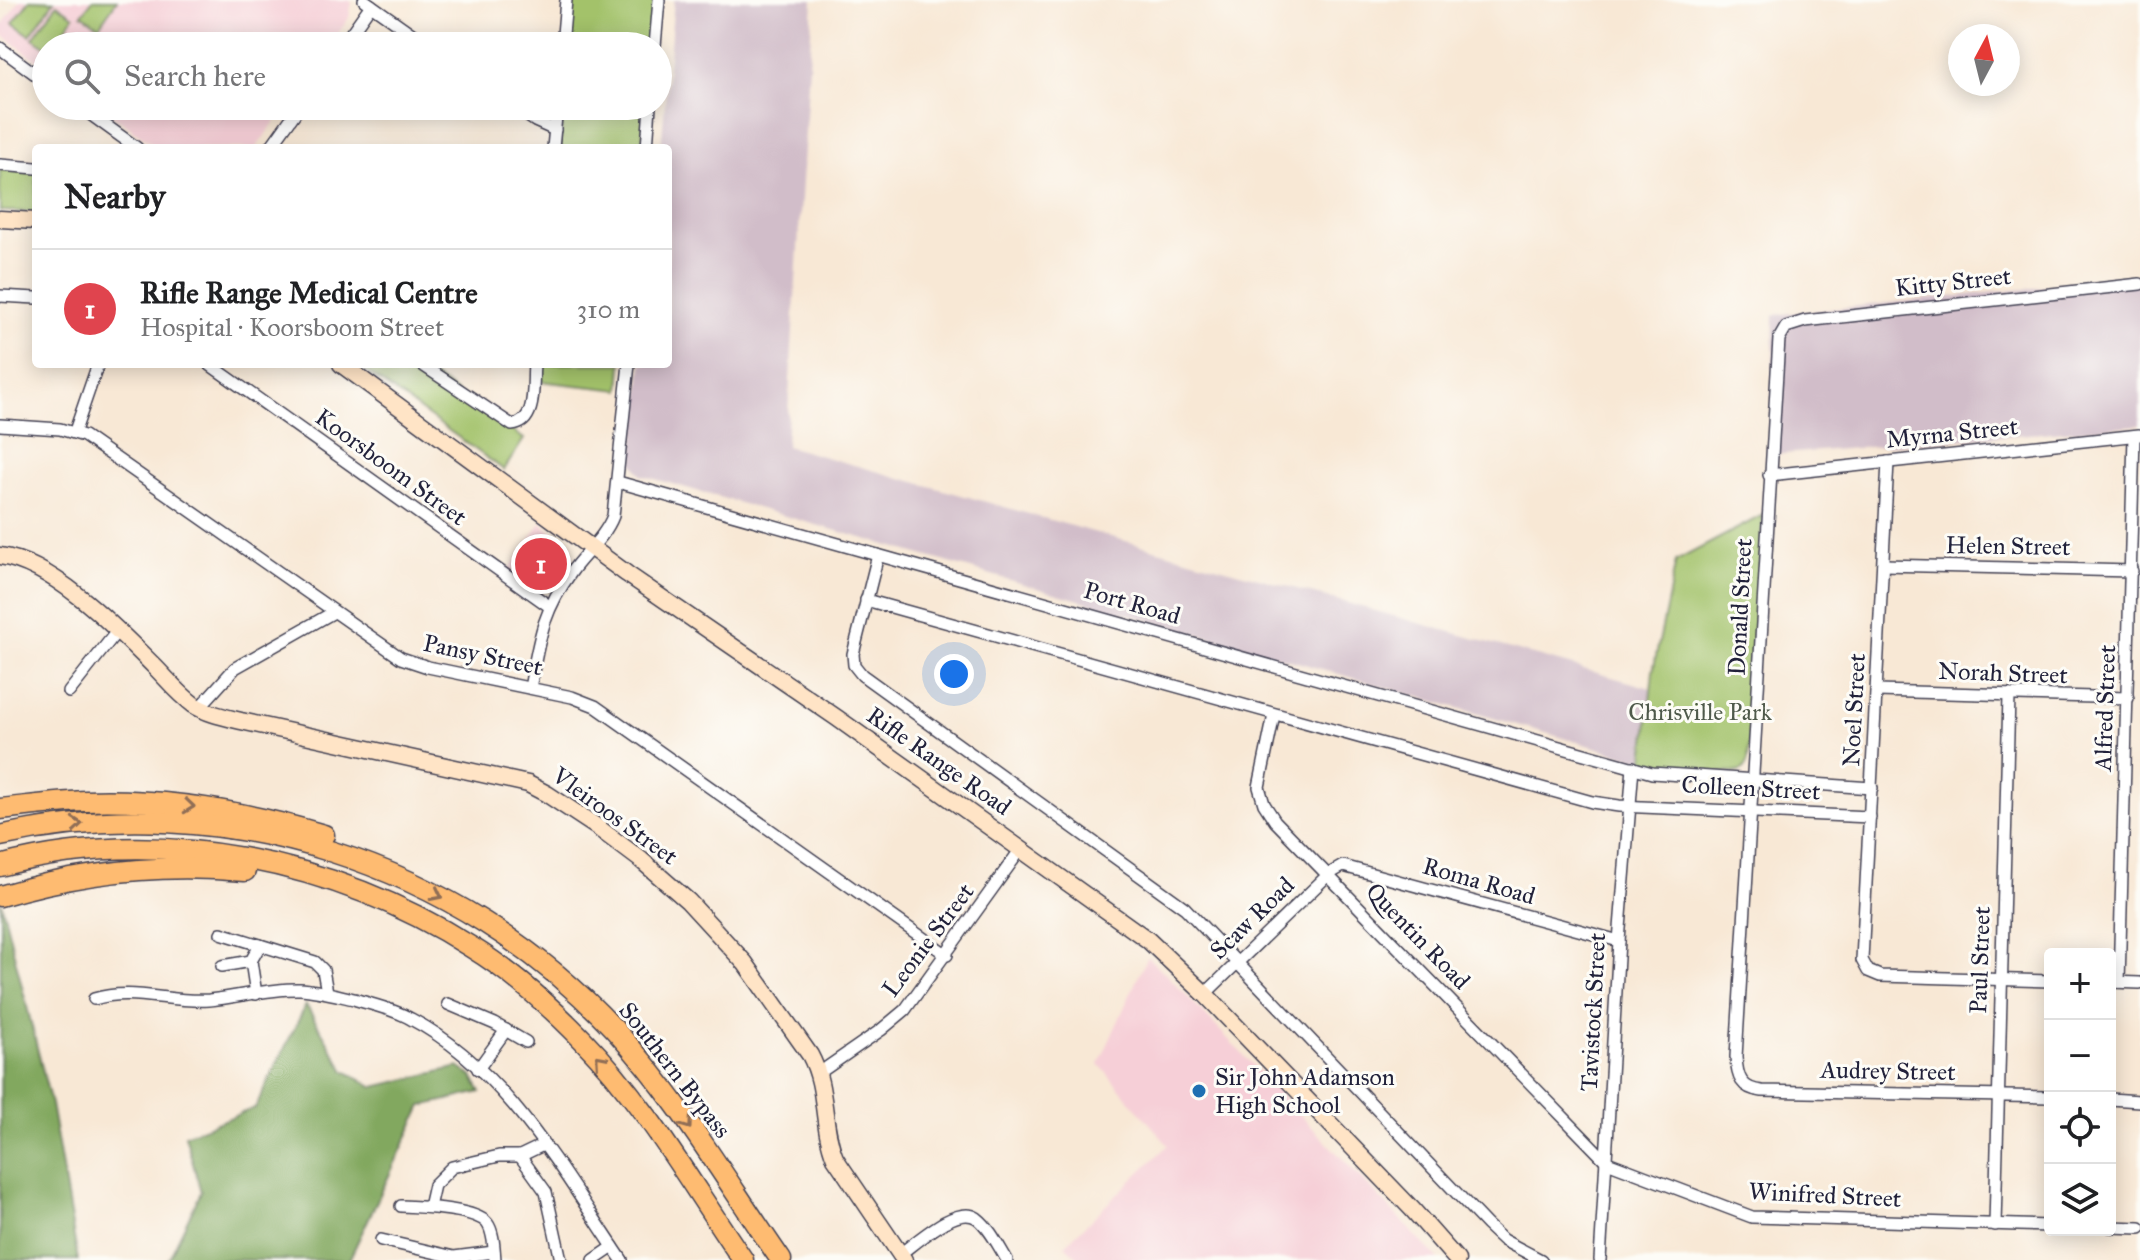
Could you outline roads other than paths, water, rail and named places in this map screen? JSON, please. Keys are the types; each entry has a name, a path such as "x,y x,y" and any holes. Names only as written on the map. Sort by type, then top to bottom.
{"highway":[{"path":"0,809 118,801 180,805 251,815 331,837 357,849 396,875"},
{"name":"Southern Bypass","path":"0,836 111,821 178,822 234,828 300,842 396,875 444,898 493,927 559,976 592,1006 657,1080 781,1260"},
{"path":"0,866 82,852 146,849 223,855 317,876 357,889 415,915 472,947 527,986 584,1041 618,1080 743,1260"},
{"path":"0,896 82,876 143,869 214,869 317,876"}],"main road":[{"path":"0,219 32,221"},
{"name":"Rifle Range Road","path":"346,368 590,547 1148,940 1205,994 1412,1209 1457,1260"},
{"name":"Vleiroos Street","path":"0,556 37,568 80,598 199,708 241,721 518,781 547,794 641,860 728,941 793,1030 819,1073 835,1158 902,1257"}],"street":[{"path":"563,32 566,0"},
{"path":"656,32 659,0"},
{"path":"350,32 368,3 409,32"},
{"path":"0,48 32,72"},
{"path":"98,120 131,144"},
{"path":"273,144 290,120"},
{"path":"534,120 555,130"},
{"path":"553,144 556,120"},
{"path":"647,144 649,120"},
{"path":"0,165 32,168"},
{"name":"Kitty Street","path":"1779,339 1786,327 1805,321 2140,284"},
{"path":"0,296 32,298"},
{"name":"Donald Street","path":"1736,1070 1779,339"},
{"path":"75,431 97,368"},
{"name":"Koorsboom Street","path":"215,368 549,606"},
{"path":"427,368 508,424 523,423 529,416 534,368"},
{"path":"530,688 549,606 590,547 610,525 618,482 629,368"},
{"name":"Pansy Street","path":"0,425 75,431 102,446 334,612 408,661 572,697 595,706 947,955"},
{"name":"Myrna Street","path":"1769,475 2137,435"},
{"name":"Alfred Street","path":"2116,960 2137,435"},
{"name":"Noel Street","path":"1888,462 1862,960 1868,971 1877,976 2002,980"},
{"name":"Port Road","path":"618,482 1633,767"},
{"name":"Rifle Range Road","path":"878,555 853,654 854,665 862,675 1179,903 1487,1225 1503,1240 1541,1260"},
{"name":"Helen Street","path":"1883,565 2132,571"},
{"path":"866,600 1550,792 1592,802 1628,806"},
{"path":"199,708 235,668 334,612"},
{"path":"69,692 118,630"},
{"name":"Norah Street","path":"1877,691 2128,698"},
{"name":"Paul Street","path":"1995,1225 2009,696"},
{"name":"Quentin Road","path":"1274,715 1259,787 1261,798 1275,821 1607,1162"},
{"name":"Colleen Street","path":"1633,767 1652,773 1872,788"},
{"name":"Tavistock Street","path":"1600,1260 1633,767"},
{"name":"Colleen Street","path":"1628,806 1870,817"},
{"name":"Leonie Street","path":"819,1073 896,1018 947,955 1021,849"},
{"name":"Roma Road","path":"1329,874 1343,866 1352,868 1619,941"},
{"name":"Scaw Road","path":"1205,994 1329,874"},
{"path":"221,933 321,966 327,992"},
{"path":"256,994 251,961 260,945"},
{"path":"222,966 251,961"},
{"path":"2002,980 2044,981"},
{"path":"2116,982 2140,983"},
{"path":"94,999 116,993 197,1001 298,989 327,992 412,1019 449,1044 478,1069 516,1110 622,1260"},
{"path":"448,1004 526,1042"},
{"path":"478,1069 506,1030"},
{"name":"Audrey Street","path":"1736,1070 1745,1086 1762,1091 2044,1097"},
{"path":"2116,1099 2140,1101"},
{"path":"429,1207 434,1185 452,1167 499,1156 520,1156 543,1145"},
{"path":"520,1156 546,1192 561,1260"},
{"name":"Winifred Street","path":"1607,1162 1752,1217 2044,1226"},
{"path":"381,1240 454,1257 495,1256 491,1231 480,1218 429,1207 401,1206"},
{"path":"902,1257 952,1217 971,1215 983,1225 1007,1260"},
{"path":"2116,1227 2140,1228"},
{"path":"594,1260 613,1247"}],"place":[{"name":"Rifle Range Medical Centre","path":"541,564"},
{"name":"Sir John Adamson High School","path":"1199,1091"}],"park label":[{"name":"Chrisville Park","path":"1700,712"}]}
